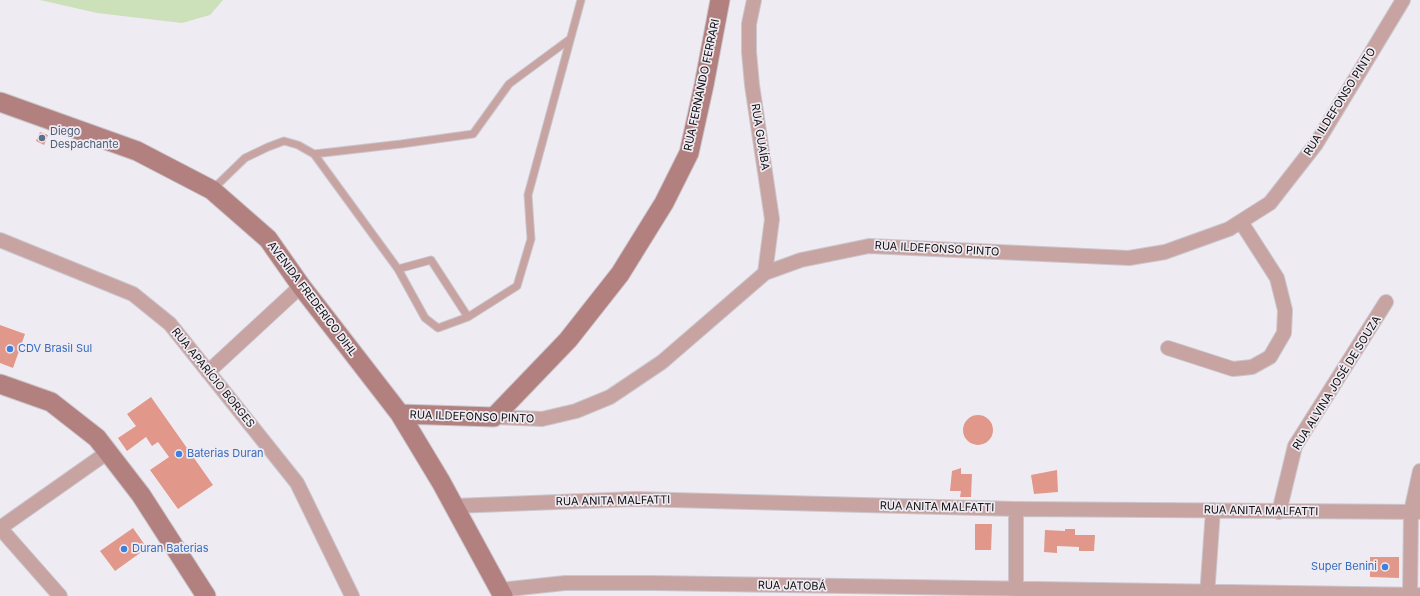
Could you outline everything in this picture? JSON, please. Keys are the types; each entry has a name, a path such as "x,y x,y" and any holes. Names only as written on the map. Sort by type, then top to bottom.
{"main road":[{"name":"RUA FERNANDO FERRARI","path":"494,417 568,340 620,274 664,203 689,153 720,0"},
{"name":"AVENIDA FREDERICO DIHL","path":"0,102 137,151 212,190 268,240 301,286 400,414 454,506 502,593"},
{"path":"0,384 51,402 97,438 141,495 206,596"},
{"name":"RUA ILDEFONSO PINTO","path":"400,414 494,417"}],"street":[{"name":"RUA GUAÍBA","path":"754,0 750,24 752,85 772,219 764,273"},
{"name":"RUA ILDEFONSO PINTO","path":"494,417 542,419 576,411 610,397 662,362 764,273 802,260 869,246 1129,258 1165,252 1229,229 1270,202 1316,144 1403,0"},
{"path":"1168,348 1233,369 1252,367 1270,357 1284,333 1285,310 1277,278 1241,222"},
{"name":"RUA APARÍCIO BORGES","path":"0,240 133,294 170,324 297,483 352,596"},
{"path":"208,372 301,286"},
{"name":"RUA ALVINA JOSÉ DE SOUZA","path":"1279,512 1295,446 1386,302"},
{"path":"60,596 0,528 108,452"},
{"path":"1413,595 1416,512 1420,472"},
{"name":"RUA ANITA MALFATTI","path":"454,506 635,499 1016,508 1279,512 1416,512"},
{"path":"1016,508 1016,592"},
{"path":"1207,594 1213,510"},
{"name":"RUA JATOBÁ","path":"502,593 565,583 653,583 823,591 1413,595"},
{"path":"653,583 659,596"}],"lane":[{"path":"212,190 245,158 284,141 298,145 314,154 398,269 425,318 438,328 468,317 517,286 531,239 528,195 581,0"},
{"path":"314,154 472,134 509,84 570,39"},
{"path":"398,269 431,260 468,317"}],"green space":[{"path":"40,0 223,0 210,15 182,23 97,13"}],"building":[{"name":"Diego Despachante","path":"40,132 48,135 44,145 36,141"},
{"name":"CDV Brasil Sul","path":"0,325 25,334 13,368 0,363"},
{"name":"Baterias Duran","path":"151,397 213,485 178,509 150,470 169,457 158,442 152,446 146,437 127,451 118,438 136,426 127,414"},
{"path":"978,415 989,419 993,430 989,441 978,445 967,441 963,430 967,419"},
{"path":"961,468 961,474 972,474 971,497 960,497 961,491 950,491 952,471"},
{"path":"1057,470 1058,492 1034,494 1031,475"},
{"path":"975,524 992,524 991,550 975,550"},
{"name":"Duran Baterias","path":"133,528 147,548 115,571 100,551"},
{"path":"1065,529 1075,529 1075,535 1095,535 1094,551 1079,551 1079,547 1057,546 1057,553 1044,552 1045,530 1065,531"},
{"name":"Super Benini","path":"1370,557 1399,557 1399,578 1370,577"}],"place":[{"name":"Diego Despachante","path":"42,138"},
{"name":"CDV Brasil Sul","path":"10,349"},
{"name":"Baterias Duran","path":"179,454"},
{"name":"Duran Baterias","path":"124,549"},
{"name":"Super Benini","path":"1385,567"}]}
